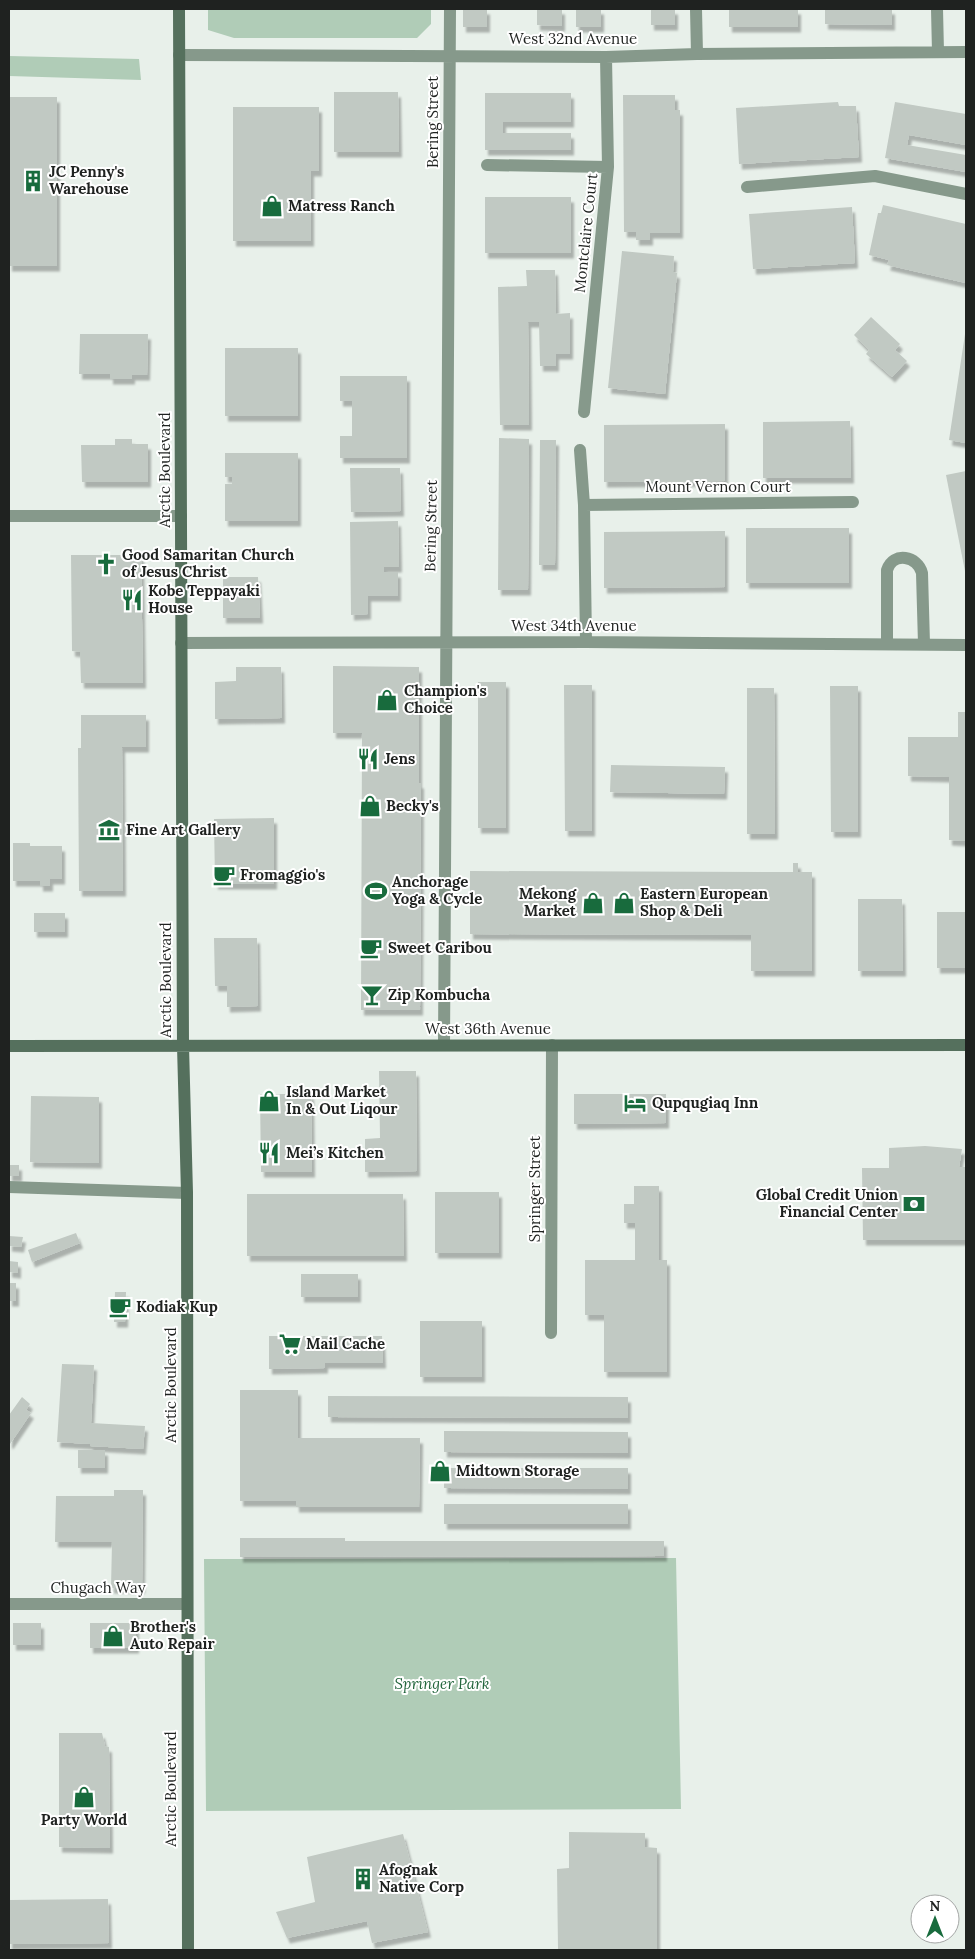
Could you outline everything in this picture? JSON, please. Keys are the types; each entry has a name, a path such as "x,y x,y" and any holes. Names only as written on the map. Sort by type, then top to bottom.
{"main road":[{"name":"Arctic Boulevard","path":"179,9 183,1046 187,1193 188,1950"},
{"name":"West 36th Avenue","path":"9,1046 444,1044 966,1045"}],"street":[{"name":"Bering Street","path":"444,1044 450,9"},
{"path":"696,9 697,54"},
{"path":"937,9 938,52"},
{"name":"West 32nd Avenue","path":"180,55 606,57 697,54 966,52"},
{"name":"Montclaire Court","path":"584,412 608,167 606,57"},
{"path":"487,165 608,167"},
{"path":"747,188 875,176 966,194"},
{"path":"580,450 584,505 586,642"},
{"name":"Mount Vernon Court","path":"584,505 853,502"},
{"path":"9,516 181,516"},
{"path":"886,644 886,570 888,564 899,557 905,557 921,568 924,644"},
{"name":"West 34th Avenue","path":"181,643 586,642 966,645"},
{"name":"Springer Street","path":"551,1333 552,1045"},
{"path":"9,1187 187,1193"},
{"name":"Chugach Way","path":"9,1604 187,1604"}],"green space":[{"path":"208,9 431,9 431,24 417,38 234,38 208,30"},
{"path":"9,56 139,59 141,80 9,76"},
{"name":"Springer Park","path":"676,1558 681,1809 206,1811 204,1559"}],"building":[{"path":"463,9 487,9 487,27 463,27"},
{"path":"537,9 562,9 562,26 537,25"},
{"path":"576,9 601,9 601,27 576,27"},
{"path":"651,9 675,9 675,25 651,25"},
{"path":"729,9 798,9 798,27 729,27"},
{"path":"825,9 892,9 892,25 825,24"},
{"path":"334,92 398,92 399,152 334,152"},
{"path":"485,93 571,93 571,122 503,122 503,133 571,133 571,150 485,150"},
{"path":"623,95 675,95 675,110 680,110 680,233 650,233 650,240 636,240 636,232 624,232"},
{"name":"JC Penny's Warehouse","path":"9,97 57,97 57,266 9,266"},
{"path":"838,102 839,106 856,106 859,157 739,164 736,108"},
{"path":"895,102 966,114 966,145 909,135 907,145 966,155 966,172 885,158"},
{"name":"Matress Ranch","path":"233,107 319,107 319,171 311,171 311,241 233,241"},
{"path":"485,197 571,197 571,253 485,253"},
{"path":"883,205 966,224 966,283 887,265 889,260 869,255 878,213 881,213"},
{"path":"852,207 855,263 753,269 749,214"},
{"path":"622,251 674,256 673,272 677,273 665,394 608,388"},
{"path":"526,270 555,270 556,314 570,313 570,354 556,354 556,366 540,366 539,322 528,322 529,425 500,425 498,287 527,286"},
{"path":"871,317 900,344 895,350 907,361 892,377 866,354 869,350 854,335"},
{"path":"80,334 148,334 147,375 132,375 132,379 110,379 110,374 79,374"},
{"path":"966,334 966,443 949,440"},
{"path":"225,348 298,348 298,416 225,416"},
{"path":"340,376 407,376 407,458 340,458 340,436 352,436 352,401 340,401"},
{"path":"850,421 851,478 763,478 763,422"},
{"path":"725,424 725,481 604,482 604,425"},
{"path":"499,438 529,439 528,590 498,590"},
{"path":"115,439 132,439 132,444 148,444 148,482 82,482 81,445 115,445"},
{"path":"540,440 556,440 555,565 539,565"},
{"path":"225,453 298,453 298,521 225,521 225,484 232,484 232,477 225,477"},
{"path":"350,468 400,468 401,511 351,512"},
{"path":"966,471 966,571 965,571 946,475"},
{"path":"398,521 399,567 384,567 384,572 398,572 398,596 368,596 368,614 351,615 350,522"},
{"path":"746,528 849,528 849,583 746,583"},
{"path":"725,531 725,587 604,588 604,532"},
{"path":"71,555 141,555 143,683 81,683 80,652 72,651"},
{"path":"223,577 258,577 260,618 223,618"},
{"path":"333,666 419,667 419,783 421,783 420,1010 361,1010 362,733 333,733"},
{"path":"236,667 281,667 282,718 215,719 215,682 236,681"},
{"path":"478,682 506,682 506,828 478,828"},
{"path":"564,685 592,685 592,831 565,831"},
{"path":"830,686 858,686 858,832 831,832"},
{"path":"747,688 774,688 775,834 747,834"},
{"path":"958,712 966,712 966,841 949,840 949,777 908,776 908,737 958,737"},
{"path":"81,715 146,715 146,747 122,747 123,891 79,891 78,748 81,748"},
{"path":"611,765 725,767 724,794 610,792"},
{"path":"274,818 274,884 215,884 214,819"},
{"path":"13,843 30,843 30,846 62,846 62,879 50,879 50,886 40,886 40,881 13,881"},
{"path":"793,863 798,863 798,872 812,872 812,971 751,971 751,935 470,934 470,871 793,872"},
{"path":"858,899 902,899 903,971 858,971"},
{"path":"937,912 966,912 966,968 937,968"},
{"path":"34,913 65,913 65,932 34,932"},
{"path":"214,938 257,938 258,1006 227,1007 227,986 215,986"},
{"path":"379,1071 416,1071 417,1171 365,1172 365,1139 380,1138"},
{"path":"260,1094 311,1094 312,1172 261,1172"},
{"path":"574,1094 666,1094 666,1123 574,1124"},
{"path":"31,1096 99,1097 99,1163 30,1162"},
{"name":"Global Credit Union Financial Center","path":"925,1146 962,1149 959,1167 966,1167 966,1240 863,1240 862,1168 889,1168 889,1148"},
{"path":"9,1165 19,1165 19,1176 9,1176"},
{"path":"634,1186 659,1186 659,1260 667,1260 667,1372 604,1372 604,1315 585,1315 585,1260 635,1260 635,1223 624,1223 624,1204 634,1204"},
{"path":"435,1192 499,1192 499,1253 435,1253"},
{"path":"247,1194 403,1194 404,1256 247,1256"},
{"path":"76,1233 80,1243 32,1262 28,1250"},
{"path":"9,1236 23,1237 21,1247 9,1246"},
{"path":"9,1261 18,1262 18,1273 9,1272"},
{"path":"301,1274 358,1274 358,1297 301,1297"},
{"path":"9,1283 16,1283 16,1301 9,1301"},
{"name":"Kodiak Kup","path":"115,1292 126,1292 125,1322 114,1322"},
{"path":"420,1321 482,1321 482,1377 420,1377"},
{"path":"269,1336 382,1336 383,1363 325,1363 325,1368 269,1369"},
{"path":"62,1364 94,1365 91,1423 145,1426 143,1449 57,1442"},
{"path":"240,1390 298,1390 298,1438 420,1438 419,1507 296,1507 296,1501 240,1501"},
{"path":"328,1396 628,1397 628,1418 328,1417"},
{"path":"22,1397 30,1404 26,1410 31,1413 10,1444 9,1415"},
{"path":"444,1431 628,1432 628,1453 444,1452"},
{"path":"78,1450 105,1450 105,1468 78,1468"},
{"path":"444,1468 628,1468 628,1489 444,1488"},
{"path":"114,1490 143,1490 142,1588 111,1588 112,1542 55,1542 56,1496 114,1496"},
{"path":"444,1504 628,1504 628,1524 444,1524"},
{"path":"240,1538 345,1538 345,1541 664,1541 664,1556 240,1557"},
{"path":"13,1623 41,1623 41,1645 13,1645"},
{"name":"Brother's Auto Repair","path":"90,1623 136,1623 136,1648 90,1648"},
{"name":"Party World","path":"59,1733 102,1733 105,1746 109,1747 110,1848 59,1847"},
{"path":"569,1832 645,1833 645,1847 657,1848 657,1950 558,1950 557,1869 569,1868"},
{"name":"Afognak Native Corp","path":"403,1834 428,1932 372,1943 367,1921 287,1938 276,1912 315,1902 307,1857"},
{"path":"108,1899 109,1943 9,1944 9,1900"}],"place":[{"name":"JC Penny's Warehouse","path":"33,181"},
{"name":"Matress Ranch","path":"272,206"},
{"name":"Good Samaritan Church of Jesus Christ","path":"106,564"},
{"name":"Kobe Teppayaki House","path":"132,600"},
{"name":"Champion's Choice","path":"387,700"},
{"name":"Jens","path":"368,759"},
{"name":"Becky's","path":"370,806"},
{"name":"Fine Art Gallery","path":"109,830"},
{"name":"Fromaggio's","path":"224,875"},
{"name":"Anchorage Yoga & Cycle","path":"376,891"},
{"name":"Mekong Market","path":"593,903"},
{"name":"Eastern European Shop & Deli","path":"624,903"},
{"name":"Sweet Caribou","path":"371,948"},
{"name":"Zip Kombucha","path":"372,995"},
{"name":"Island Market In & Out Liqour","path":"269,1101"},
{"name":"Qupqugiaq Inn","path":"635,1103"},
{"name":"Mei’s Kitchen","path":"269,1153"},
{"name":"Global Credit Union Financial Center","path":"914,1204"},
{"name":"Kodiak Kup","path":"120,1307"},
{"name":"Mail Cache","path":"290,1344"},
{"name":"Midtown Storage","path":"440,1471"},
{"name":"Brother's Auto Repair","path":"113,1636"},
{"name":"Party World","path":"84,1797"},
{"name":"Afognak Native Corp","path":"363,1879"}]}
